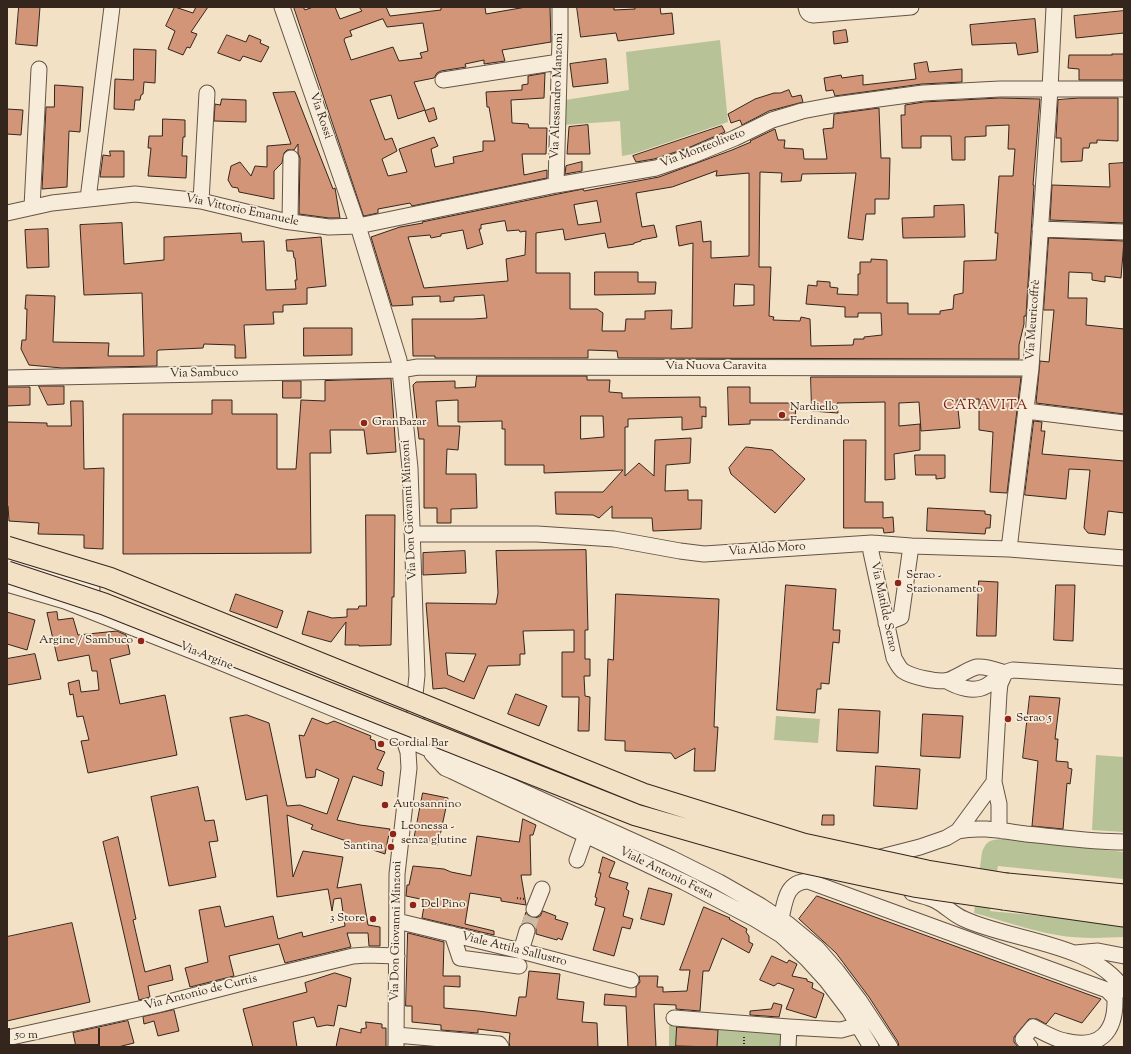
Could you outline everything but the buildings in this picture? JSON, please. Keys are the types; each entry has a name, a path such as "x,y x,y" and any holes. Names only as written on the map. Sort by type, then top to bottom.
{"highway":[{"path":"7,547 109,578 643,794 803,844 927,871 1006,892 1124,916"},
{"path":"7,572 104,604 636,815 797,861 914,886 1006,892 1124,895"}],"street":[{"path":"88,199 112,7"},
{"name":"Via Rossi","path":"282,7 358,226"},
{"name":"Via Alessandro Manzoni","path":"556,185 560,7"},
{"path":"806,7 809,14 813,15 911,7"},
{"name":"Via Meuricoffrè","path":"1009,549 1031,368 1050,89 1054,7"},
{"path":"443,80 559,62"},
{"path":"32,207 40,69"},
{"name":"Via Monteoliveto","path":"358,226 556,185 656,168 691,156 735,138 772,120 802,111 834,104 923,93 1000,89 1124,89"},
{"path":"201,200 207,93"},
{"path":"290,222 291,158"},
{"name":"Via Vittorio Emanuele","path":"7,213 52,203 135,194 201,200 290,222 329,227 358,226"},
{"name":"Via Don Giovanni Minzoni","path":"358,226 399,360 410,468 417,675 412,713"},
{"path":"1040,229 1124,232"},
{"name":"Via Nuova Caravita","path":"400,370 418,367 1031,368"},
{"name":"Via Sambuco","path":"7,378 400,370"},
{"path":"1026,411 1124,423"},
{"name":"Via Aldo Moro","path":"412,534 537,534 614,539 680,552 704,554 872,543 911,546 1009,549 1124,558"},
{"name":"Via Matilde Serao","path":"872,543 871,552 894,658 903,671 911,675 947,681 957,687 977,689 984,687 1005,673 1013,670 1124,677"},
{"path":"886,623 901,617 911,546"},
{"path":"7,562 24,565 108,595 412,713 639,808 800,858 843,867 937,901 963,919 1074,953 1104,968 1124,990"},
{"name":"Via Argine","path":"7,584 65,601 215,660 424,746 671,858 719,882 781,919 817,948 842,977 877,1027"},
{"name":"Via Matilde Serao","path":"947,681 978,667 985,667 1005,673"},
{"path":"1003,831 999,828 999,804 994,782 999,693 1000,684 1005,673"},
{"name":"Via Don Giovanni Minzoni","path":"396,1041 397,874 409,768 408,752 402,737"},
{"name":"Via Don Giovanni Minzoni","path":"409,768 424,746"},
{"name":"Viale Antonio Festa","path":"424,746 452,772 586,834 756,918 781,935 807,959 827,981 859,1025 871,1047"},
{"path":"958,831 994,782"},
{"path":"843,867 920,847 946,838 958,831 973,829 1070,839 1124,842"},
{"path":"577,860 586,834"},
{"path":"781,919 787,893 795,884 801,881 808,881 1107,990 1115,998 1115,1007 1108,1031 1098,1040 1086,1044 1064,1041 1033,1027 1023,1039 1030,1047"},
{"path":"534,909 542,889"},
{"name":"Viale Attila Sallustro","path":"397,921 521,950 630,980"},
{"path":"521,950 527,931"},
{"path":"452,934 460,958 519,966"},
{"path":"1074,953 1098,951 1124,956"},
{"name":"Via Antonio de Curtis","path":"7,1038 157,1005 353,956 396,956"},
{"path":"674,1018 789,1028 841,1030 859,1025"},
{"path":"877,1027 884,1047"},
{"path":"877,1027 890,1047"},
{"path":"788,1047 789,1028"},
{"path":"396,1041 499,1044 501,1047"}],"green space":[{"path":"720,40 728,122 633,154 622,156 620,121 563,125 565,100 629,90 626,52"},
{"path":"776,716 820,719 818,743 774,740"},
{"path":"1096,755 1124,757 1124,832 1092,830"},
{"path":"1003,839 1124,852 1124,879 998,866 990,911 1124,923 1124,937 1082,938 1057,935 1025,928 974,913 982,852 987,843 990,841"},
{"path":"669,1026 781,1031 785,1047 669,1047"}],"tunnel":[{"path":"527,931 534,909"}],"place":[{"name":"Nardiello Ferdinando","path":"782,415"},
{"name":"GranBazar","path":"364,423"},
{"name":"Serao - Stazionamento","path":"898,583"},
{"name":"Argine / Sambuco","path":"141,641"},
{"name":"Serao 5","path":"1008,719"},
{"name":"Cordial Bar","path":"381,744"},
{"name":"Autosannino","path":"385,805"},
{"name":"Leonessa - senza glutine","path":"393,834"},
{"name":"Santina","path":"391,847"},
{"name":"Del Pino","path":"413,905"},
{"name":"3 Store","path":"373,919"}],"district":[{"name":"CARAVITA","path":"986,407"}]}
